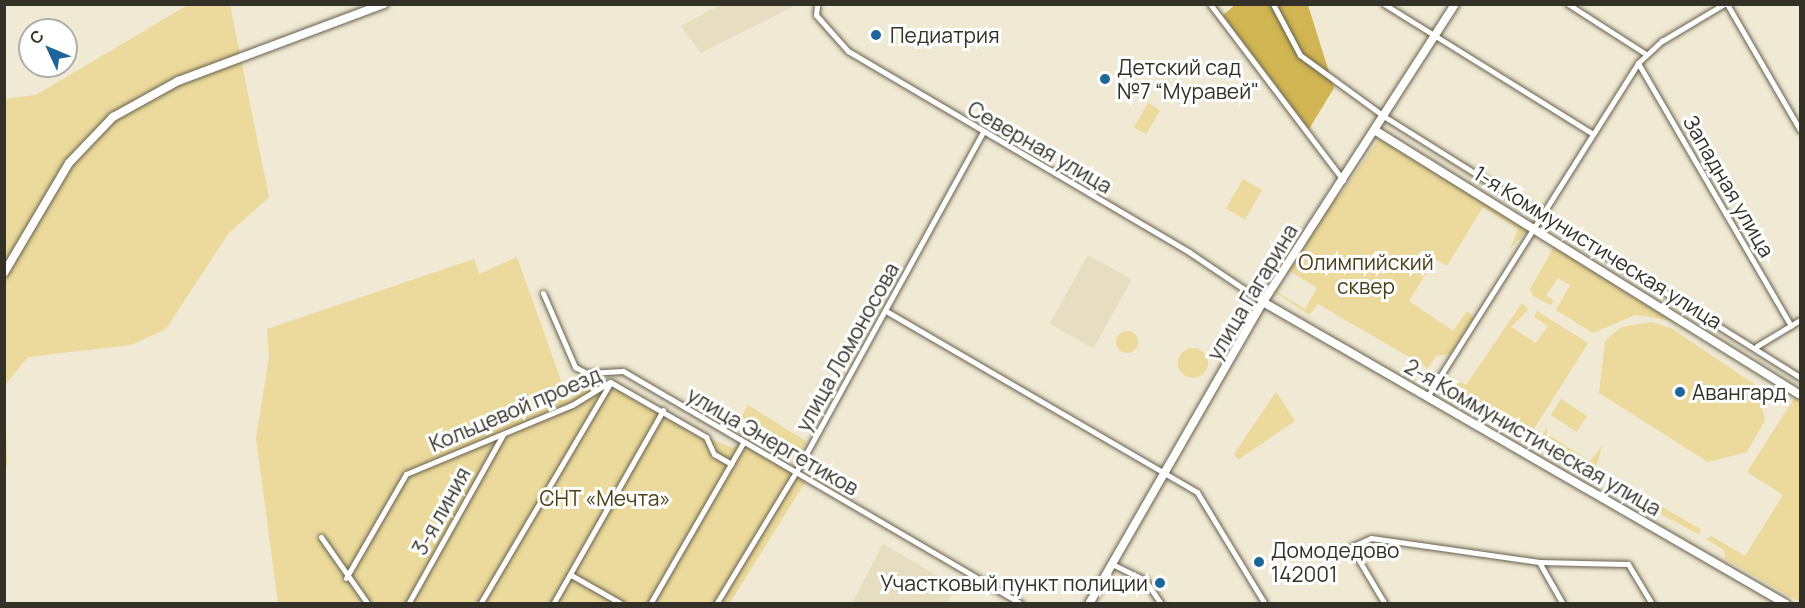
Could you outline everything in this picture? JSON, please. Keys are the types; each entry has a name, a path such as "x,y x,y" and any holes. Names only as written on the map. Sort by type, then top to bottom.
{"street":[{"path":"4,273 69,163 114,117 178,81 384,4"},
{"path":"1210,4 1343,180"},
{"path":"1273,4 1300,55 1385,117 1757,346 1800,377"},
{"path":"1384,4 1593,134"},
{"name":"улица Гагарина","path":"1089,603 1263,302 1376,131 1455,4"},
{"path":"1568,4 1646,54"},
{"path":"1427,397 1638,63 1646,54 1722,5 1800,130"},
{"name":"Северная улица","path":"817,6 816,15 848,51 982,133 1190,252 1263,302"},
{"name":"Западная улица","path":"1638,63 1791,326"},
{"name":"1-я Коммунистическая улица","path":"1376,131 1534,227 1800,395"},
{"name":"улица Ломоносова","path":"716,603 796,472 982,133"},
{"name":"улица Энергетиков","path":"543,293 575,367 587,373 623,371 743,444 796,472 1021,603"},
{"name":"2-я Коммунистическая улица","path":"1263,302 1786,603"},
{"path":"886,311 1166,472 1200,495 1265,603"},
{"path":"1757,346 1800,320"},
{"path":"480,603 610,382"},
{"name":"Кольцевой проезд","path":"346,578 406,474 503,435 610,382 663,410 706,437 714,454 731,464"},
{"path":"553,603 663,410"},
{"name":"3-я линия","path":"408,603 503,435"},
{"path":"650,603 743,444"},
{"path":"321,537 346,578 368,603"},
{"path":"1385,603 1351,547 1380,537 1539,562 1628,564 1652,603"},
{"path":"1539,562 1563,603"},
{"path":"1112,564 1145,580 1161,603"},
{"path":"571,575 622,603"}],"shaded area":[{"path":"720,5 796,5 701,53 681,26"},
{"path":"1235,5 1308,5 1334,88 1309,129 1223,15"},
{"path":"1088,255 1132,279 1093,348 1050,324"},
{"path":"883,544 957,587 947,603 852,603"}],"green space":[{"path":"188,5 230,5 269,197 228,234 166,329 131,345 28,357 5,385 7,466 4,465 4,99 36,95 65,78 78,78 78,70"},
{"path":"1148,103 1160,110 1146,134 1134,127"},
{"name":"Олимпийский сквер","path":"1379,139 1520,221 1527,231 1510,249 1518,229 1483,207 1447,266 1435,259 1409,301 1453,331 1467,311 1474,317 1450,354 1436,356 1428,368 1318,304 1309,315 1275,292 1279,286 1277,292 1305,309 1317,288 1290,271 1284,277 1333,196 1338,198"},
{"path":"1243,179 1262,190 1245,219 1226,208"},
{"path":"1555,245 1630,295 1708,342 1669,320 1635,315 1593,333 1556,310 1570,285 1558,278 1546,295 1554,301 1551,305 1533,296 1530,289"},
{"name":"СНТ «Мечта»","path":"517,257 568,400 599,379 610,382 706,437 733,448 742,440 807,479 730,603 278,603 256,438 269,357 267,329 474,259 479,274"},
{"path":"1522,303 1528,310 1511,327 1536,343 1548,326 1534,317 1537,311 1588,343 1532,432 1514,424 1509,433 1523,441 1449,401 1442,391 1450,376 1466,385"},
{"name":"Авангард","path":"1651,322 1671,328 1757,386 1765,420 1747,452 1708,462 1599,393 1605,341 1621,327"},
{"path":"1127,331 1135,334 1138,342 1135,350 1127,353 1119,350 1116,342 1119,334"},
{"path":"1193,348 1204,352 1208,363 1204,374 1193,378 1182,374 1178,363 1182,352"},
{"path":"1276,392 1295,421 1238,460 1234,454"},
{"path":"1795,397 1800,400 1800,602 1725,559 1724,550 1706,539 1711,536 1745,556 1783,495 1747,472"},
{"path":"1561,399 1587,416 1577,432 1551,415"},
{"path":"748,405 807,442 797,460 736,426"},
{"path":"1547,427 1547,434 1590,461 1602,446 1593,479 1588,476 1592,468 1541,438"},
{"path":"1652,501 1700,529 1700,535 1655,511 1647,516 1641,509"}],"place":[{"name":"Педиатрия","path":"876,35"},
{"name":"Детский сад №7 “Муравей\"","path":"1105,79"},
{"name":"Авангард","path":"1680,392"},
{"name":"Домодедово 142001","path":"1259,562"},
{"name":"Участковый пункт полиции","path":"1160,583"}]}
